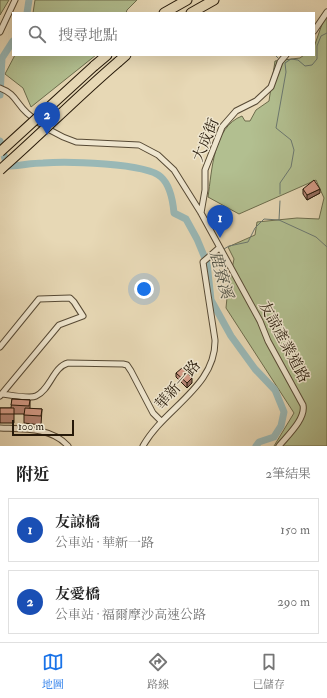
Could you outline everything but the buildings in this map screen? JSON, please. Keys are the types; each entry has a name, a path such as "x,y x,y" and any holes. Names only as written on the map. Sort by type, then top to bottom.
{"highway":[{"path":"166,12 188,0"},
{"path":"193,12 214,0"},
{"path":"0,152 106,56"},
{"path":"0,170 52,124 87,88 125,56"}],"street":[{"path":"0,32 15,0"},
{"path":"315,30 327,12"},
{"name":"大成街","path":"201,213 205,190 205,170 222,127 236,111 256,101 272,87 280,62 285,56"},
{"path":"0,88 11,93 16,102 29,115 51,131 67,139 76,142 139,145 158,155 174,170 201,213 219,248"},
{"name":"華新一路","path":"143,446 162,421 204,377 212,363 215,350 215,340 203,262 219,248"},
{"name":"友諒產業道路","path":"219,248 303,405 304,411 300,420 280,446"},
{"path":"0,348 39,299 70,298 83,316 59,326 1,395"},
{"path":"1,395 35,397 42,392 62,365 68,363 123,364 127,365 131,371 152,413 162,421"},
{"path":"0,428 41,430 62,439 68,446"}],"green space":[{"path":"0,0 9,0 0,15"},
{"path":"35,0 137,0 126,12 33,12"},
{"path":"327,10 327,446 274,446 294,413 226,308 228,287 234,259 228,247 255,235 257,222 297,218 319,219 324,198 316,180 239,214 208,197 216,151 225,130 232,122 242,116 245,121 250,121 256,110 269,101 275,61 300,58 303,56 315,56 315,44"},
{"path":"14,56 95,56 31,107 23,88 5,74"}],"waterway":[{"name":"鹿寮溪","path":"27,12 29,0"},
{"path":"280,194 280,183 291,167 294,150 291,140 276,128 286,72 285,63 291,59 298,60 305,66 312,65 317,59 317,46 321,36 327,33"},
{"name":"鹿寮溪","path":"0,95 2,58 12,43"},
{"name":"鹿寮溪","path":"0,141 7,166 54,162 105,164 153,172 164,180 167,184 174,213 186,219 197,239 207,263 211,300 231,336 255,369 275,390 284,412 281,426 274,437 259,442 256,446"},
{"path":"224,249 229,246 248,242 255,228 264,219 279,220 280,201"},
{"path":"279,220 316,237 327,247"},
{"path":"207,263 218,254"}],"place":[{"name":"友愛橋","path":"47,135"},
{"name":"友諒橋","path":"220,238"}]}
